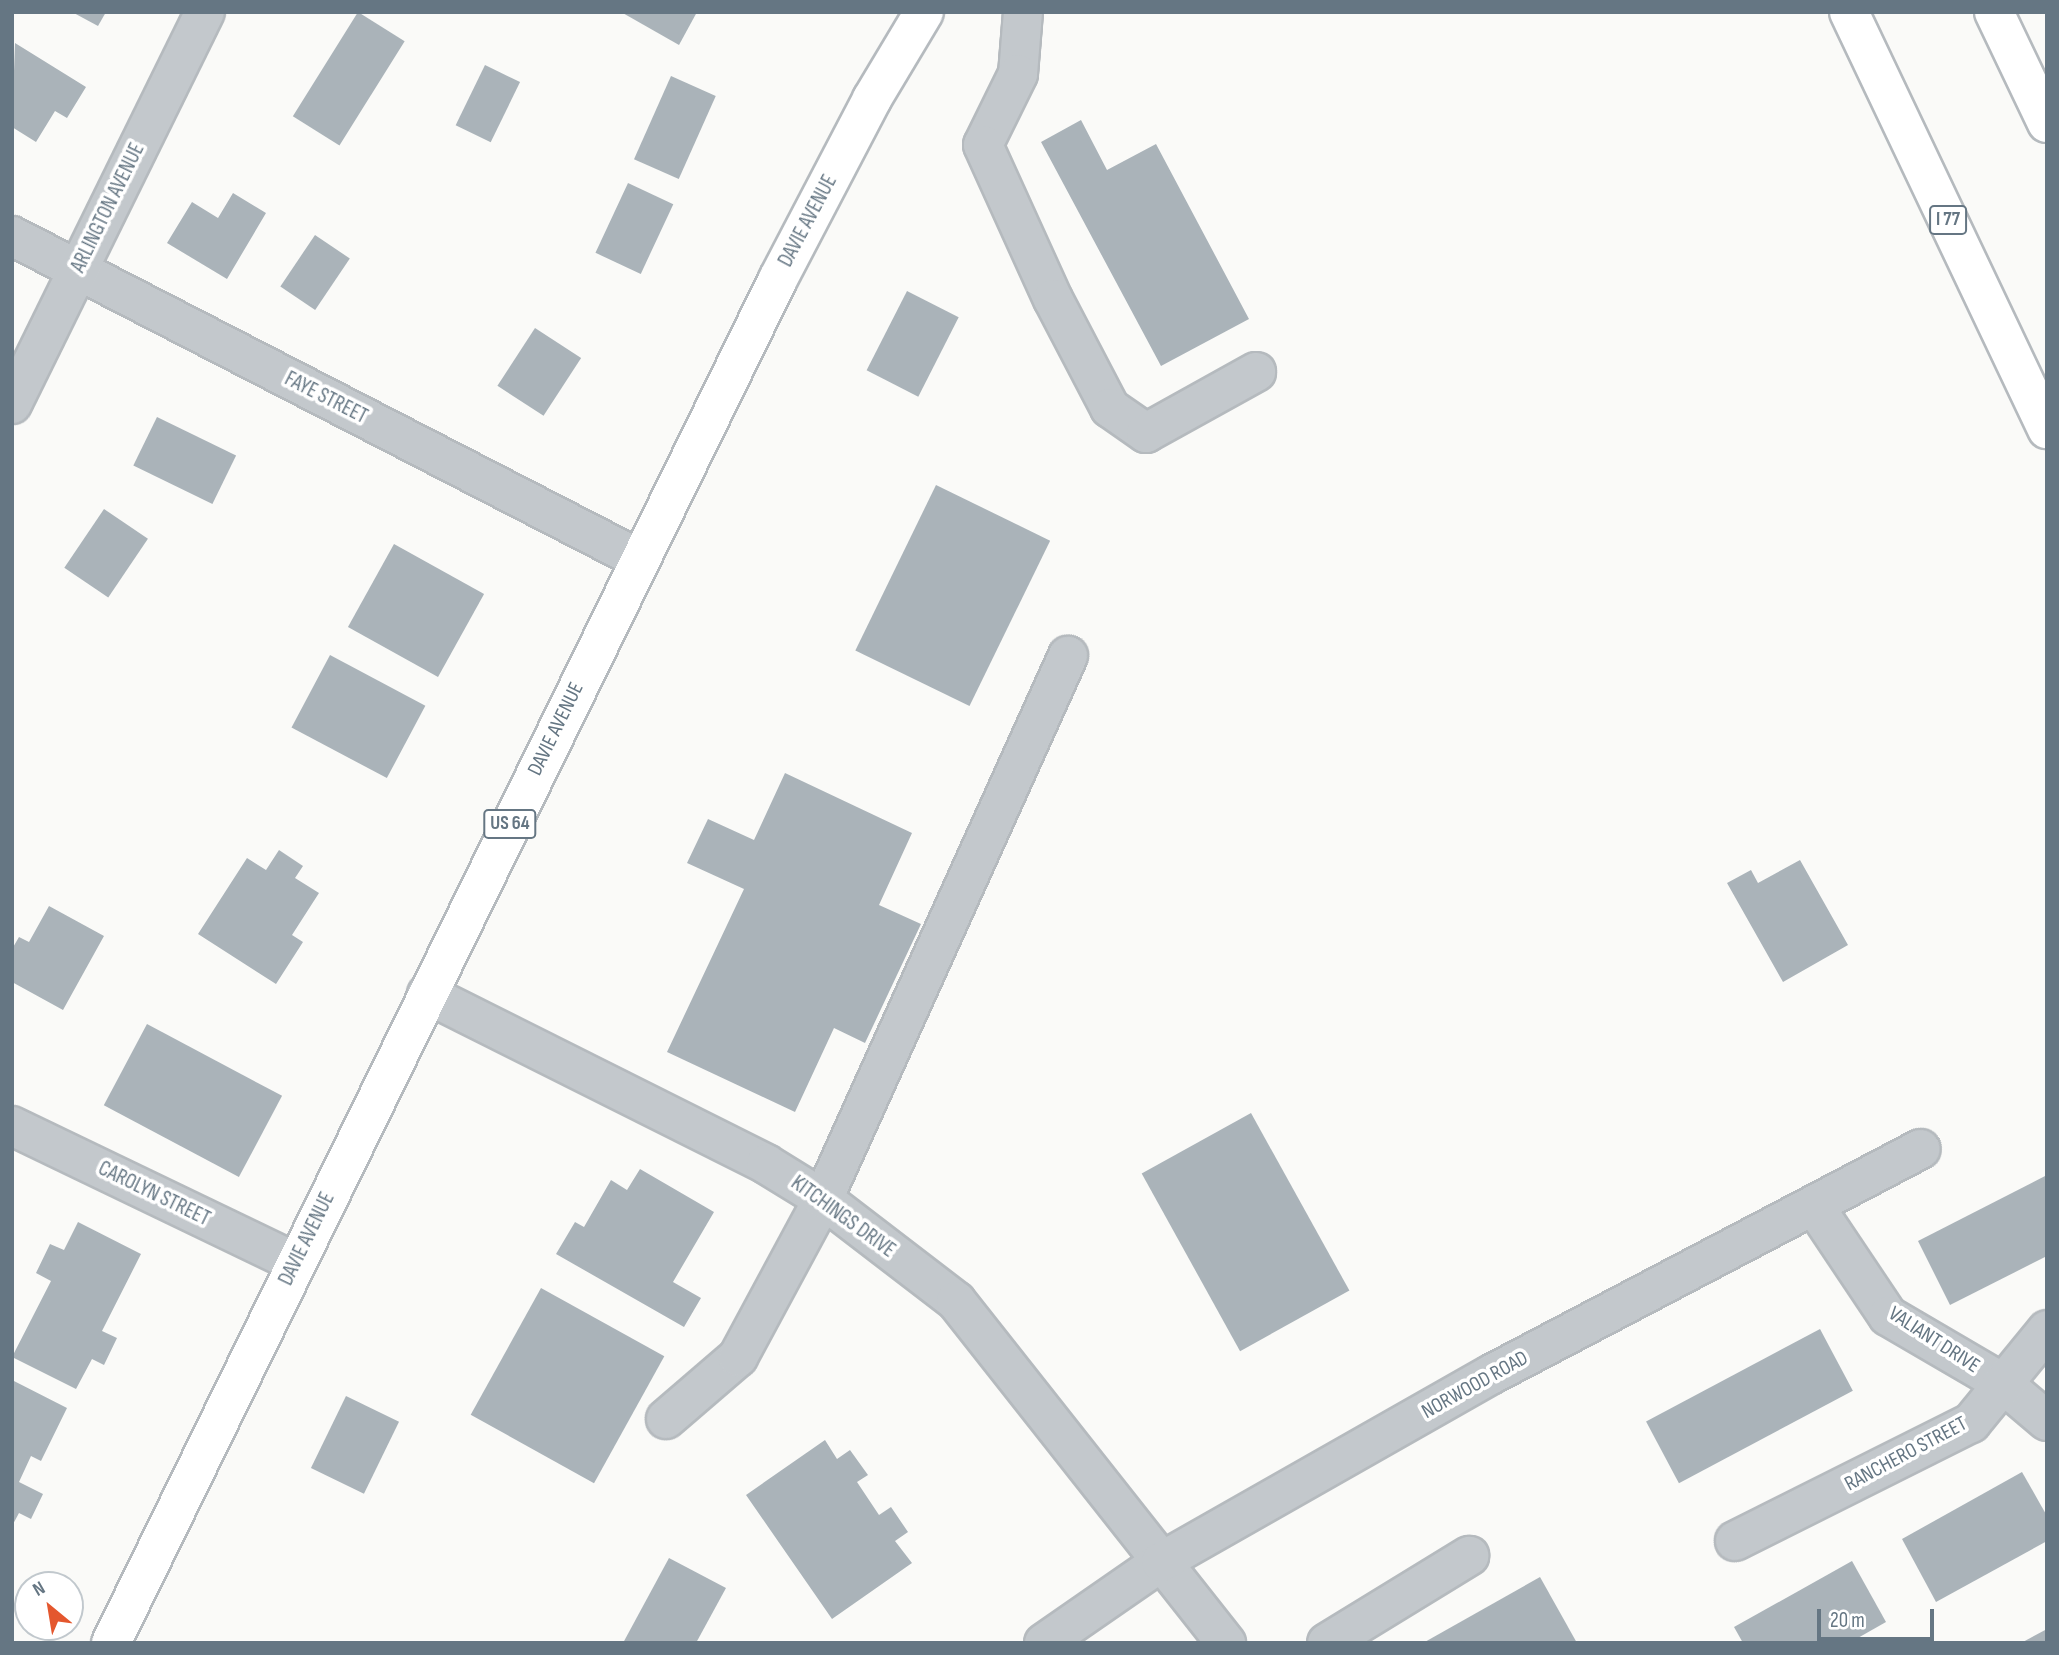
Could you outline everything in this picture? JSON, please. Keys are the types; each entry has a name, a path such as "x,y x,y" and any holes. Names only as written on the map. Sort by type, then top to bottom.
{"main road":[{"name":"DAVIE AVENUE","path":"111,1643 778,279 872,99 924,12"},
{"name":"I 77","path":"1849,12 2047,429"},
{"path":"1994,12 2047,123"}],"street":[{"name":"ARLINGTON AVENUE","path":"12,404 205,12"},
{"path":"1023,12 1018,74 983,145 1052,299 1110,408 1146,433 1256,372"},
{"name":"FAYE STREET","path":"12,236 639,559"},
{"path":"666,1419 738,1357 823,1199 1068,656"},
{"name":"KITCHINGS DRIVE","path":"427,994 568,1068 766,1164 823,1199 956,1301 1226,1643"},
{"name":"CAROLYN STREET","path":"12,1126 295,1262"},
{"name":"NORWOOD ROAD","path":"1044,1643 1161,1562 1492,1374 1815,1207 1920,1149"},
{"name":"VALIANT DRIVE","path":"1815,1207 1888,1316 2001,1382 2047,1421"},
{"name":"RANCHERO STREET","path":"1735,1541 1971,1423 2001,1382 2047,1330"},
{"path":"1328,1643 1469,1556"}],"building":[{"path":"72,12 106,12 98,26"},
{"path":"358,12 405,41 339,145 293,116"},
{"path":"621,12 697,12 679,45"},
{"path":"15,43 86,87 67,118 55,111 36,142 12,127"},
{"path":"485,65 520,82 491,142 456,125"},
{"path":"671,76 716,96 679,179 634,159"},
{"path":"1081,120 1107,170 1156,144 1249,319 1161,366 1041,142"},
{"path":"628,183 673,204 641,274 595,253"},
{"path":"233,193 266,213 227,279 167,243 192,202 218,218"},
{"path":"315,235 350,258 315,310 280,286"},
{"path":"907,291 959,317 918,397 867,370"},
{"path":"535,328 581,358 544,416 497,386"},
{"path":"157,417 236,456 212,504 133,466"},
{"path":"936,485 1050,541 969,706 855,650"},
{"path":"104,509 148,539 108,597 64,568"},
{"path":"394,544 484,594 438,677 348,627"},
{"path":"330,655 425,706 387,778 292,727"},
{"path":"785,773 912,833 879,905 921,924 865,1043 834,1028 795,1112 667,1052 744,889 687,863 708,819 754,840"},
{"path":"279,850 303,866 295,878 319,893 292,935 303,942 276,984 198,934 247,858 266,870"},
{"path":"1800,860 1848,945 1783,982 1727,883 1751,870 1758,883"},
{"path":"49,906 104,936 63,1010 12,982 12,949 19,937 29,942"},
{"path":"147,1024 282,1096 239,1177 104,1105"},
{"path":"1251,1113 1349,1291 1240,1351 1142,1174"},
{"path":"640,1169 714,1212 673,1282 701,1298 684,1327 556,1254 575,1222 584,1227 611,1180 627,1190"},
{"path":"2047,1175 2047,1256 1950,1305 1918,1241"},
{"path":"78,1222 141,1254 102,1331 117,1338 104,1365 92,1359 76,1389 12,1357 51,1281 36,1273 50,1244 64,1250"},
{"path":"541,1288 664,1356 594,1483 471,1415"},
{"path":"1820,1329 1853,1391 1679,1483 1646,1421"},
{"path":"12,1380 67,1408 41,1461 31,1456 19,1482 43,1494 31,1519 19,1513 12,1526"},
{"path":"346,1396 399,1422 364,1494 311,1468"},
{"path":"825,1440 837,1459 850,1450 868,1475 857,1482 879,1515 891,1507 908,1532 895,1541 912,1563 832,1619 746,1495"},
{"path":"2022,1472 2047,1516 2047,1541 1936,1602 1902,1539"},
{"path":"669,1558 726,1588 696,1643 623,1643"},
{"path":"1852,1561 1886,1622 1849,1643 1743,1643 1734,1627"},
{"path":"1540,1577 1577,1643 1423,1643"},
{"path":"2047,1629 2047,1643 2021,1643"}]}
